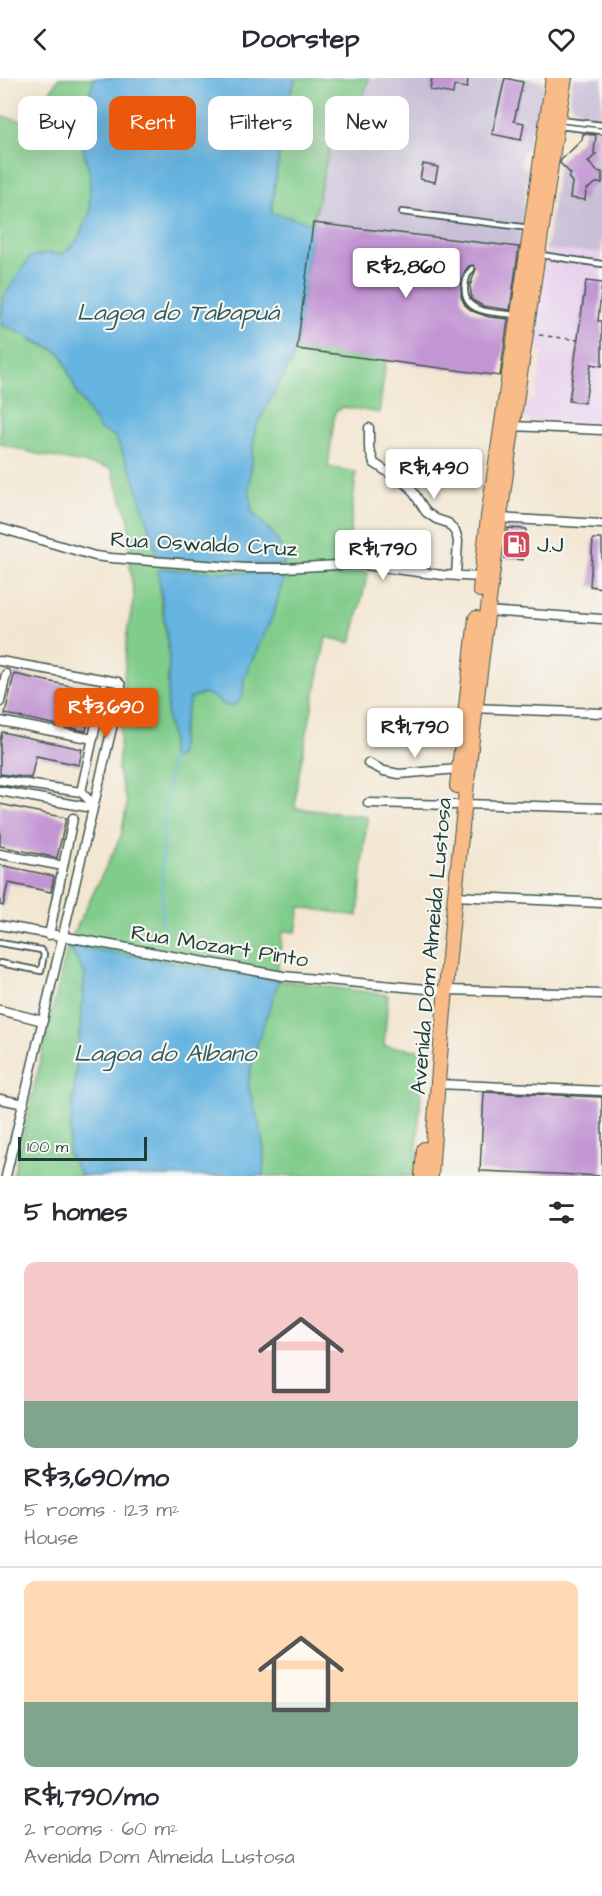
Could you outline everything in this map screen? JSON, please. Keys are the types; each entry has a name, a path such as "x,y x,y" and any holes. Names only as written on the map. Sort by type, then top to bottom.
{"main road":[{"name":"Avenida Dom Almeida Lustosa","path":"553,78 554,120"},
{"name":"Avenida Dom Almeida Lustosa","path":"441,990 455,896 459,805 458,769 486,611 517,315 536,229 544,169 565,78"},
{"name":"Avenida Dom Almeida Lustosa","path":"422,1176 481,577 512,426 538,255 536,229"},
{"name":"Avenida Dom Almeida Lustosa","path":"431,1176 438,1025"}],"street":[{"path":"512,426 602,430"},
{"path":"369,428 369,448 374,463 410,487 431,516 453,527 458,542 456,576"},
{"path":"494,518 602,524"},
{"name":"Rua Oswaldo Cruz","path":"0,528 95,556 111,558 246,568 356,564 481,577"},
{"path":"486,611 602,619"},
{"path":"0,661 121,684 6,1176"},
{"path":"0,702 6,674"},
{"path":"81,792 104,688"},
{"path":"470,707 602,713"},
{"path":"0,721 93,739"},
{"path":"368,763 384,771 399,774 458,769"},
{"path":"0,780 81,792 92,806"},
{"path":"0,791 92,806"},
{"path":"368,803 602,808"},
{"path":"49,935 73,818"},
{"path":"0,854 63,866"},
{"path":"455,896 602,903"},
{"name":"Rua Mozart Pinto","path":"0,925 283,976 441,990 602,994"},
{"path":"0,1010 43,1021"},
{"path":"437,1084 602,1091"},
{"path":"0,1099 24,1104"},
{"path":"0,1159 9,1162"}],"lane":[{"path":"554,120 602,125"},
{"path":"554,120 602,131"},
{"path":"402,212 536,229"},
{"path":"538,255 602,264"},
{"path":"472,269 465,283 465,297 468,303 484,311 517,315"},
{"path":"0,943 41,950 45,954 41,971 0,963"},
{"path":"44,959 56,962"}],"path":[{"path":"535,334 578,340"}],"shaded area":[{"path":"369,78 522,78 544,82 538,124 531,128 527,150 523,151 521,165 528,171 519,247 313,223 330,150 409,150 409,96 363,96"},
{"path":"573,78 602,78 602,252 546,250 559,162 582,140 585,116 569,102"},
{"path":"546,250 602,252 602,423 522,420 525,402 535,399 543,352 534,344"}],"green space":[{"path":"59,78 94,78 89,96 47,96"},
{"path":"296,78 369,78 363,96 325,96 325,150 330,150 313,223 271,214 280,150 313,150 313,96 289,96"},
{"path":"0,116 18,120 18,150 84,150 90,174 90,213 76,242 61,255 48,253 31,340 61,353 77,393 100,429 115,436 133,475 159,558 284,566 284,552 274,535 252,512 249,487 255,429 297,349 386,360 379,413 343,407 335,412 328,467 356,472 348,554 351,568 368,573 351,643 326,637 297,783 295,808 367,817 358,916 300,907 296,932 283,931 278,964 279,980 388,995 384,1046 424,1051 415,1176 263,1176 264,1152 261,1132 248,1084 254,1053 278,981 69,945 85,974 68,1154 82,1176 13,1176 68,945 121,836 127,804 118,771 127,633 134,597 130,566 129,520 111,468 41,455 0,444","holes":["161,569 283,575 274,613 244,678 242,697 236,705 226,706 213,696 206,694 190,699 183,725 179,757 171,759 171,736 167,718 169,653 160,594"]}],"water":[{"name":"Lagoa do Tabapuá","path":"94,78 296,78 289,96 208,96 208,150 280,150 271,213 313,223 297,349 255,429 249,487 252,512 274,535 284,552 284,566 158,558 133,475 115,436 100,430 77,393 61,353 1,324 3,298 30,257 48,253 62,255 76,242 90,213 90,174 84,150 97,150 97,96 89,96"},
{"path":"161,569 278,574 284,577 274,613 244,678 243,697 236,705 226,706 213,696 206,694 190,699 183,725 179,757 171,759 171,736 167,718 169,653 158,571"},
{"name":"Lagoa do Albano","path":"68,945 279,980 254,1053 248,1084 261,1132 264,1152 263,1176 82,1176 68,1154 85,974"}],"building":[{"path":"432,78 468,78 467,88 454,86 453,94 430,90"},
{"path":"505,78 523,82 514,121 524,123 521,140 492,134"},
{"path":"583,134 596,135 594,153 596,154 588,162 597,171 602,172 602,183 596,183 586,190 585,200 570,198 572,182 568,177 571,174 560,163 582,140"},
{"path":"423,164 438,167 435,182 420,179"},
{"path":"313,223 519,247 510,310 483,306 472,300 470,286 476,269 473,265 465,271 461,285 461,297 472,311 489,317 508,319 500,376 297,349"},
{"path":"586,281 602,283 598,321 602,321 602,366 591,364 585,403 569,401"},
{"name":"J.J","path":"508,528 526,529 523,560 505,558"},
{"path":"593,539 602,539 602,588 590,586"},
{"path":"14,674 94,691 86,731 5,714"},
{"path":"2,732 82,749 79,765 36,756 31,778 0,774"},
{"path":"0,804 66,818 57,858 0,846"},
{"path":"0,865 54,876 51,892 8,883 3,906 0,905"},
{"path":"484,1092 602,1097 602,1176 480,1171"}],"waterway":[{"path":"162,924 164,819 172,756"}],"place":[{"name":"J.J","path":"516,544"}]}
